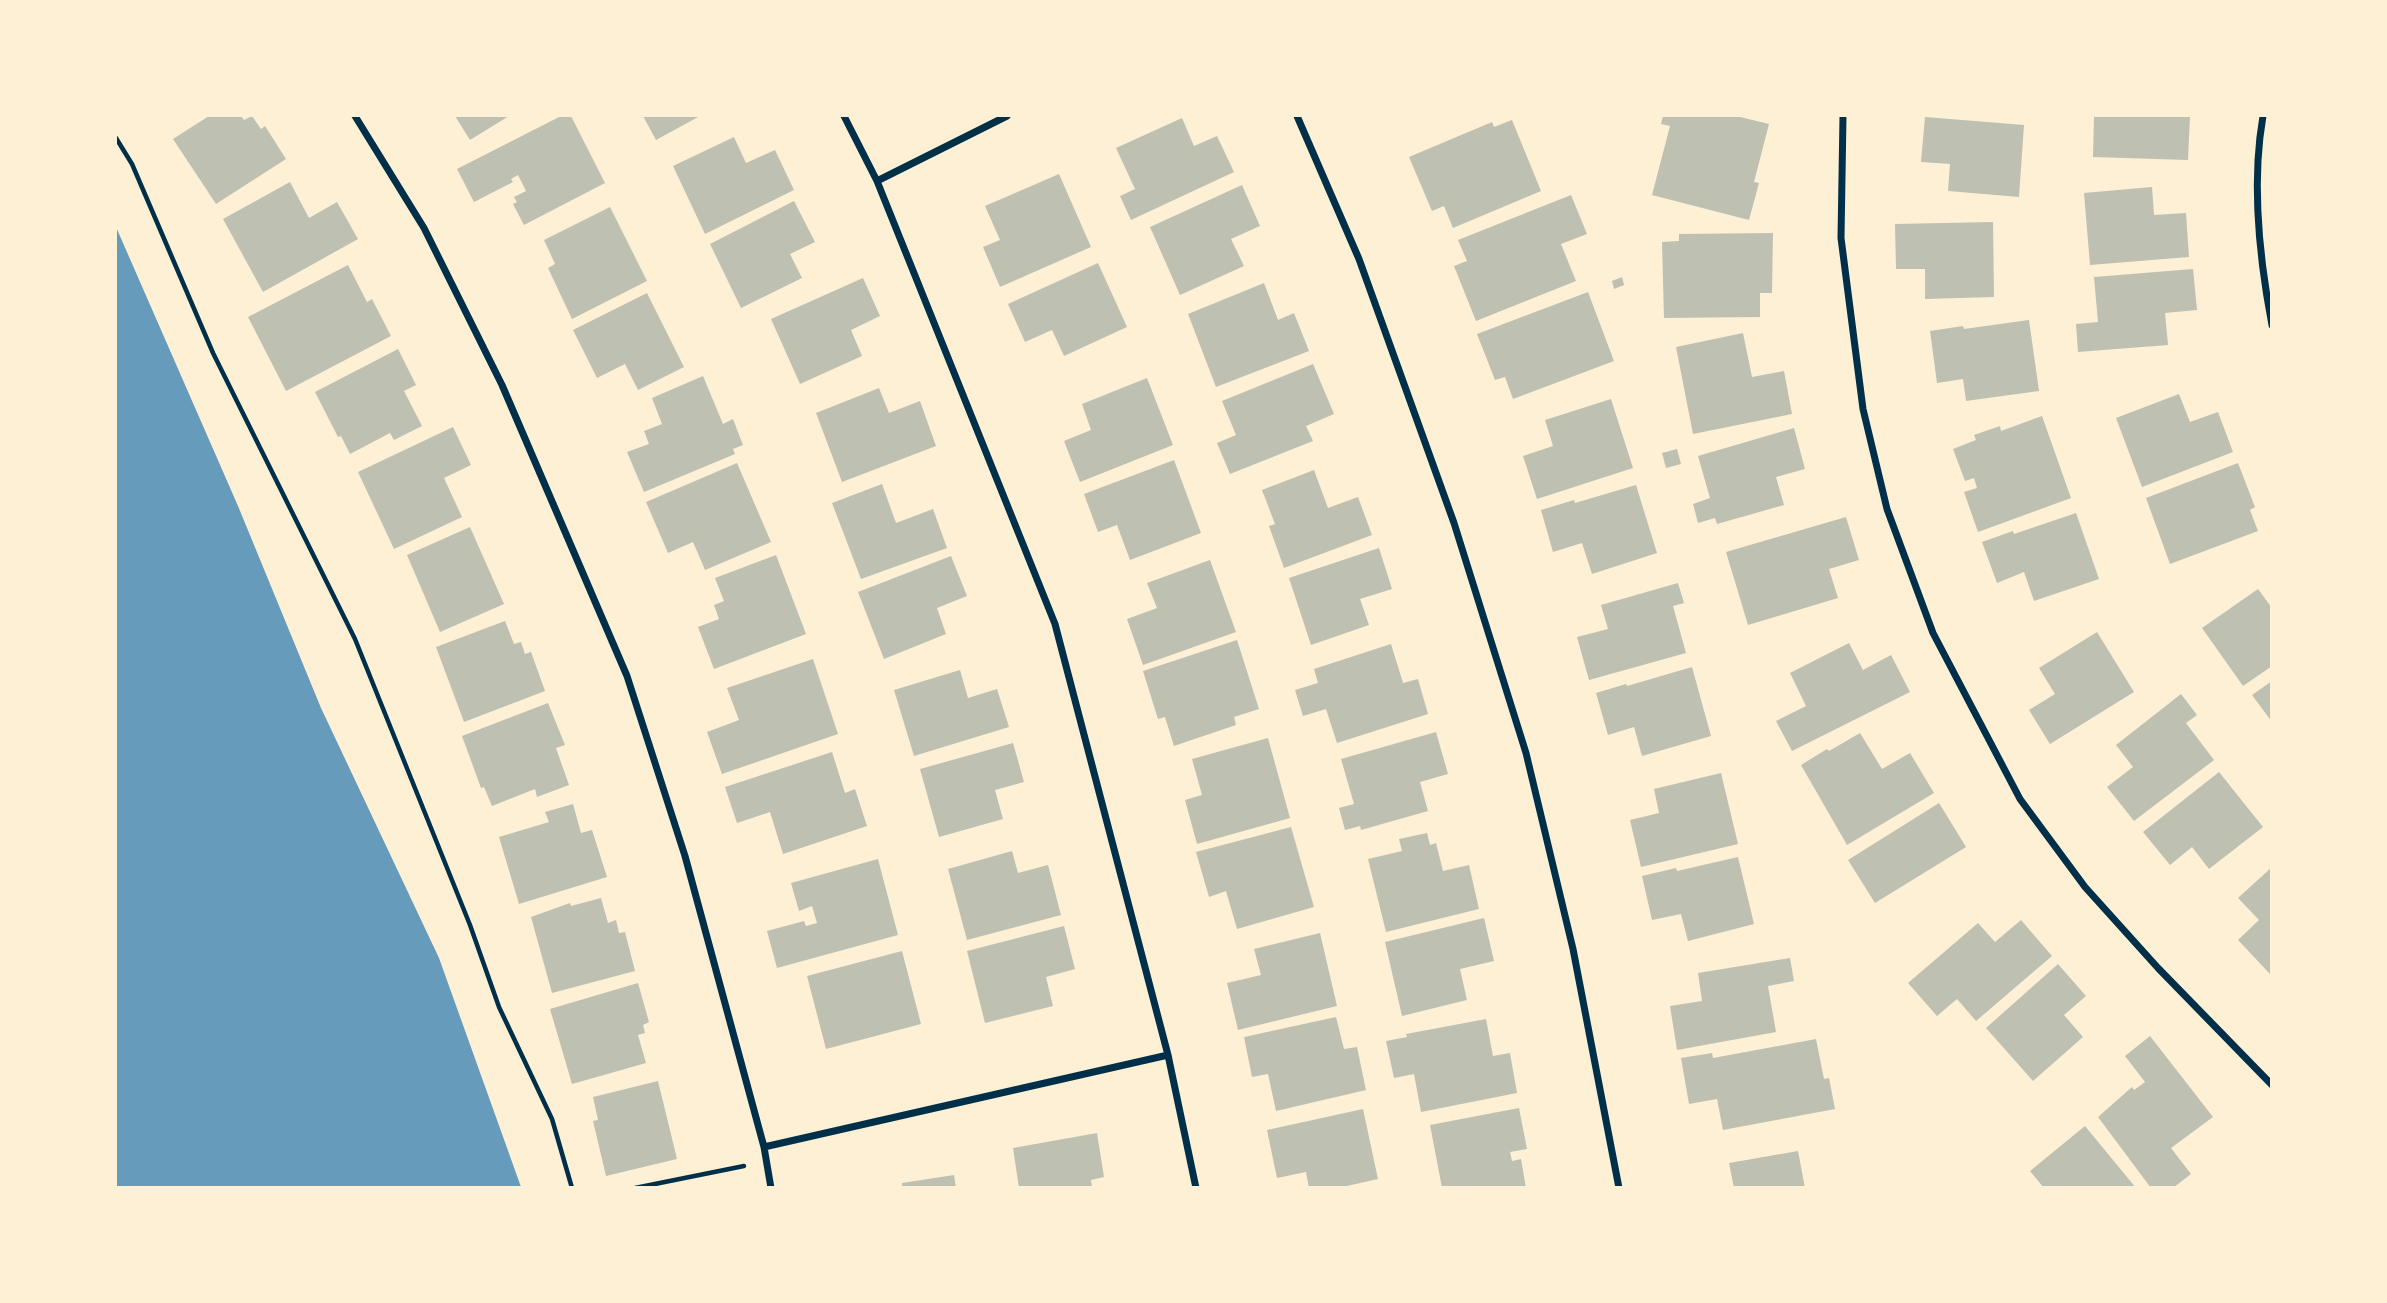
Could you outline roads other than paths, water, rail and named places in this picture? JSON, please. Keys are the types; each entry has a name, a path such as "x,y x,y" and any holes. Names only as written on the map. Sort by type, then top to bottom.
{"street":[{"path":"355,116 424,228 502,385 627,676 685,856 764,1147 771,1188"},
{"path":"844,116 877,181 1055,624 1168,1055 1196,1188"},
{"path":"877,181 1007,116"},
{"path":"1297,116 1359,259 1440,483 1526,753 1573,949 1619,1188"},
{"path":"1843,116 1841,238 1863,410 1887,509 1933,633 2020,799 2085,887 2158,968 2272,1085"},
{"path":"2263,116 2259,139 2259,238 2272,325"},
{"path":"764,1147 1168,1055"}],"water":[{"path":"116,227 238,506 321,708 439,958 521,1187 116,1187"}]}
